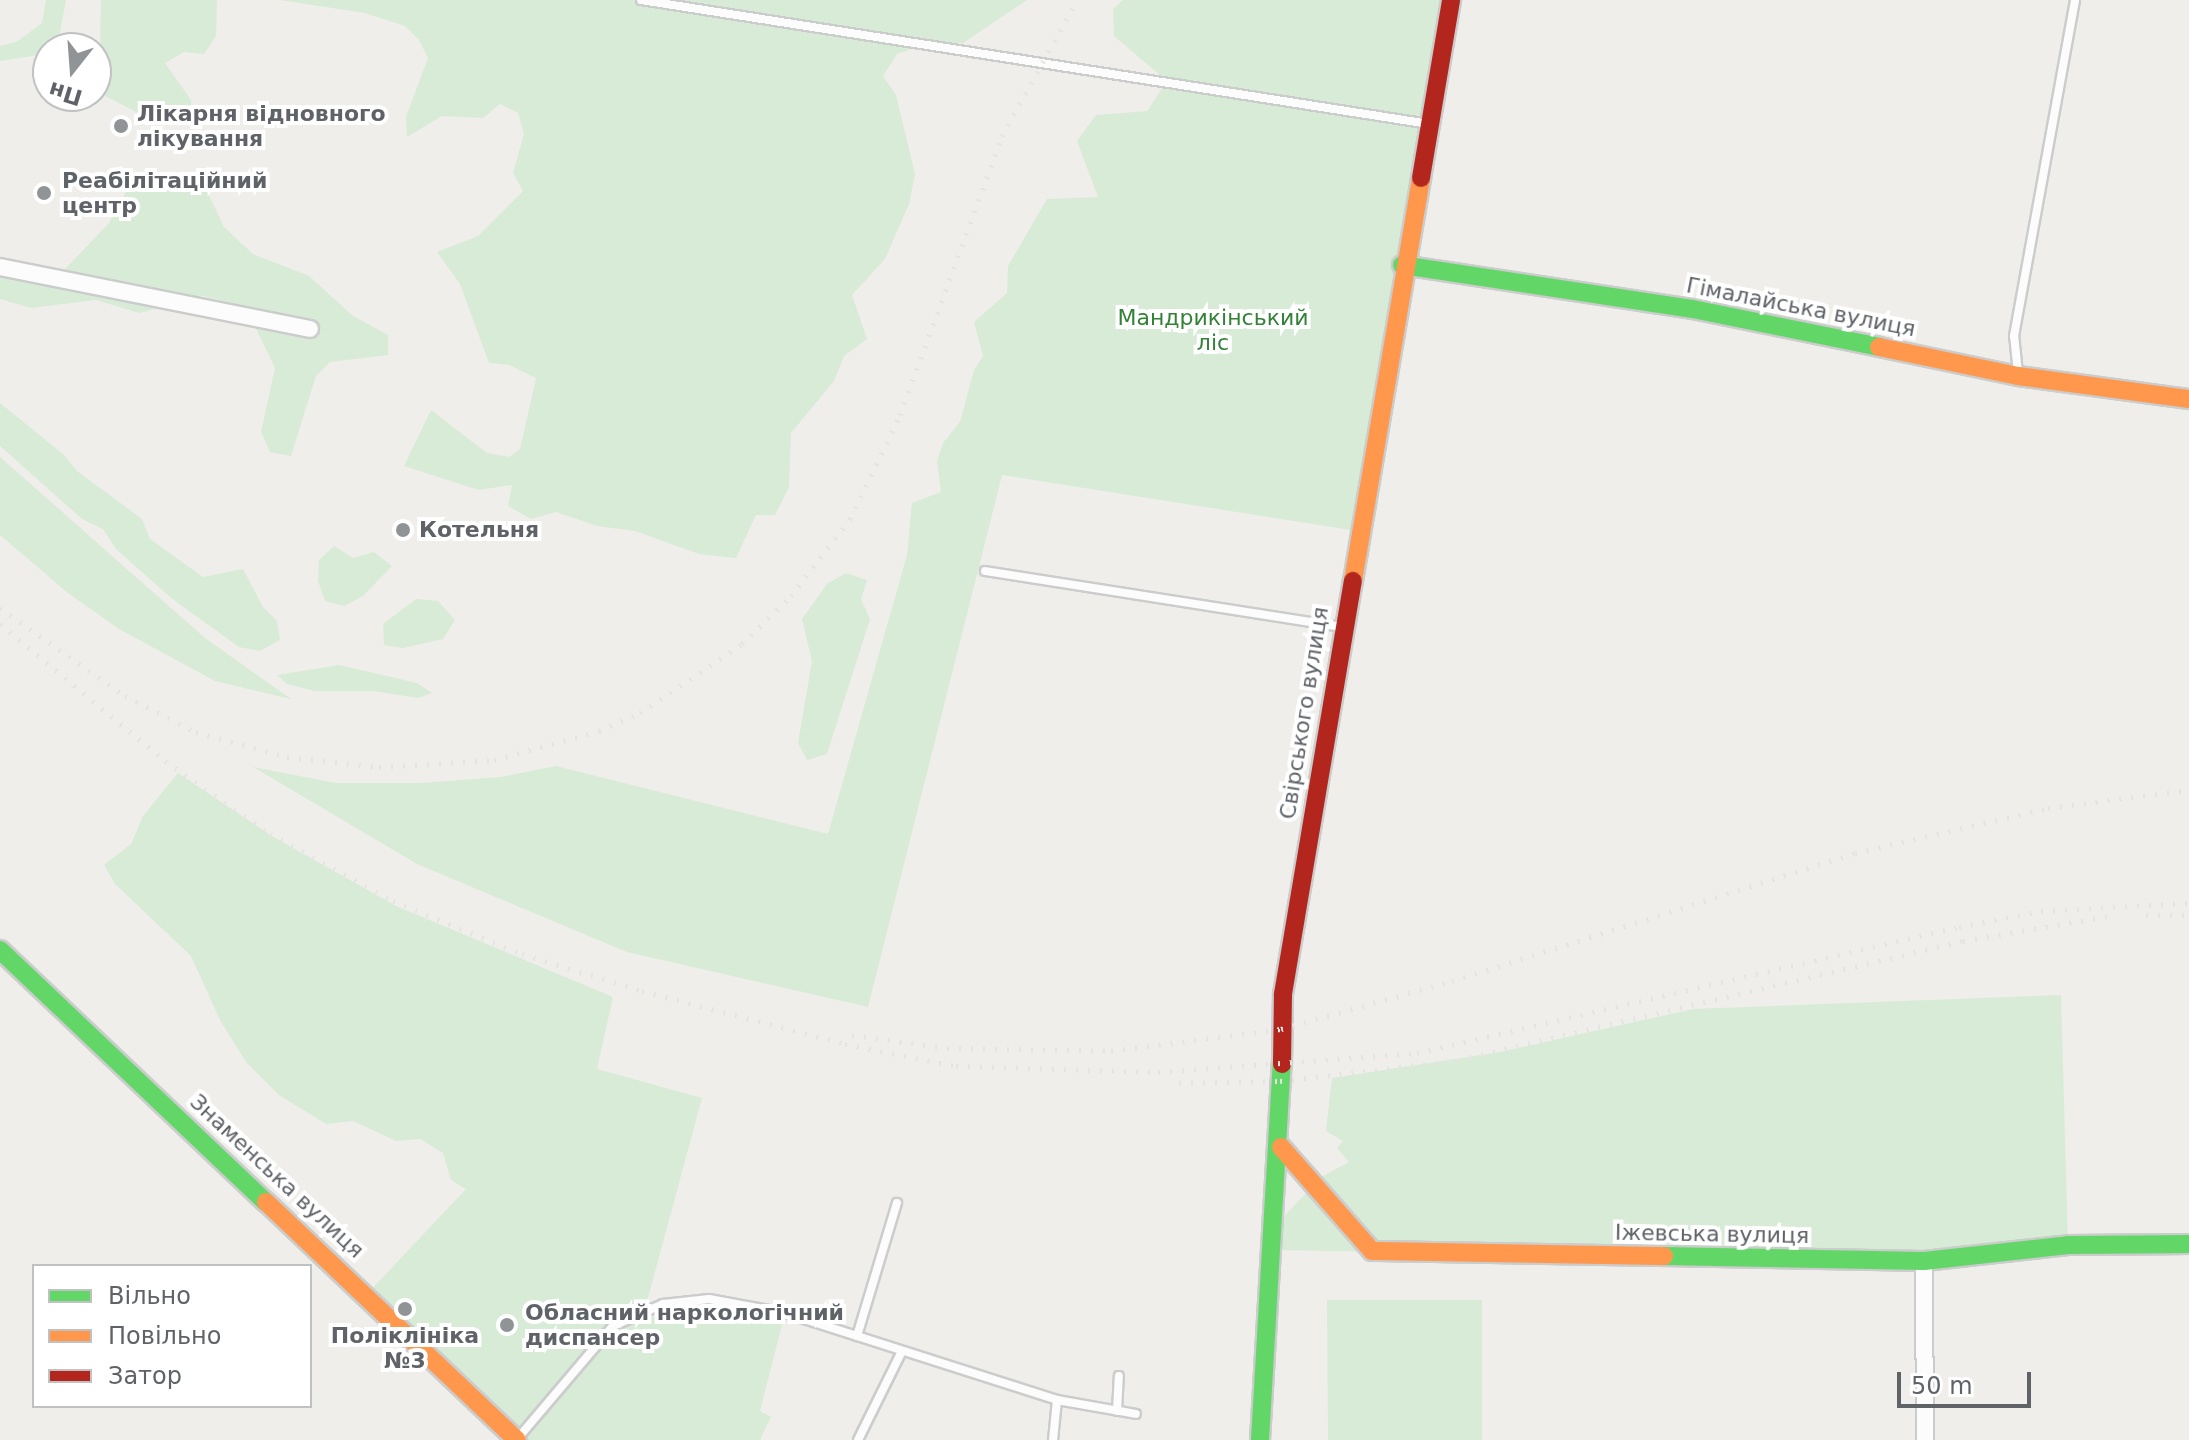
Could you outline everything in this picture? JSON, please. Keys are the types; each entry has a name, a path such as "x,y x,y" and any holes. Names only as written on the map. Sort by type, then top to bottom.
{"street":[{"name":"Свірського вулиця","path":"1260,1440 1281,1147 1283,994 1402,265 1451,0"},
{"name":"Гімалайська вулиця","path":"1402,265 1693,309 2018,376 2189,399"},
{"path":"0,267 310,329"},
{"name":"Знаменська вулиця","path":"0,950 517,1440"},
{"name":"Іжевська вулиця","path":"1281,1147 1372,1251 1924,1261 2068,1245 2189,1244"},
{"path":"1924,1261 1925,1440"}],"lane":[{"path":"641,0 1429,124"},
{"path":"2018,376 2014,336 2075,0"},
{"path":"985,571 1343,627"},
{"path":"857,1336 897,1203"},
{"path":"517,1440 613,1326 663,1304 709,1299 745,1303 1057,1400 1136,1414"},
{"path":"858,1440 902,1351"},
{"path":"1117,1411 1119,1376"},
{"path":"1053,1440 1057,1400"}],"green space":[{"path":"46,0 66,0 60,32 32,32 32,56 0,61 0,46 18,41 42,23"},
{"path":"101,0 217,0 216,36 204,54 184,52 165,63 191,100 193,122 152,120 112,100 112,32 100,32"},
{"path":"280,0 1027,0 963,43 929,43 897,54 883,76 896,95 915,174 909,204 885,259 852,295 867,339 844,356 834,381 791,433 789,487 775,515 756,515 736,558 699,554 635,531 597,526 556,512 531,519 508,506 512,485 479,490 404,466 431,410 487,453 509,457 520,449 536,378 509,365 489,363 460,284 437,252 478,236 523,191 513,173 524,134 518,113 500,104 483,118 442,116 407,137 406,117 428,58 419,40 405,26 365,13"},
{"name":"Мандрикінський ліс","path":"1123,0 1451,0 1357,531 1002,475 868,1007 627,952 417,864 253,767 336,783 421,783 501,777 556,766 828,834 907,555 912,503 941,492 937,461 943,443 960,422 974,370 983,356 974,322 1007,293 1008,266 1047,199 1098,197 1077,141 1096,115 1147,111 1167,81 1114,36 1113,9"},
{"path":"149,179 207,191 224,227 253,254 309,276 353,316 388,335 388,355 330,362 316,376 291,456 270,452 261,432 275,368 245,306 203,296 139,313 96,300 31,308 0,299 0,273 50,285 109,223 130,185"},
{"path":"0,403 64,455 77,471 142,519 150,539 203,577 243,569 263,607 277,621 280,640 260,651 239,647 171,598 116,549 103,529 82,519 0,446"},
{"path":"0,457 205,638 291,699 215,681 119,629 68,593 0,535"},
{"path":"334,546 353,558 374,552 392,566 363,596 344,606 325,601 318,581 319,560"},
{"path":"846,573 867,580 861,599 870,619 827,754 807,760 798,743 812,661 802,619 827,584"},
{"path":"416,599 438,601 455,620 443,639 403,648 384,645 383,624"},
{"path":"339,665 417,683 432,693 418,698 373,691 315,691 287,684 277,675"},
{"path":"178,773 272,836 396,906 613,997 597,1069 702,1098 645,1309 709,1299 785,1313 760,1411 771,1417 760,1440 517,1440 368,1293 466,1189 451,1180 443,1153 420,1139 396,1141 353,1121 326,1124 279,1095 246,1062 220,1020 191,956 115,884 104,865 131,844 143,816"},
{"path":"2061,995 2068,1245 1924,1261 1273,1250 1281,1219 1323,1176 1349,1162 1337,1148 1343,1141 1326,1131 1332,1078 1500,1052 1693,1009"},
{"path":"1327,1300 1482,1300 1482,1440 1328,1440"}],"railway":[{"path":"0,608 125,696 196,732 287,757 379,767 494,760 599,731 640,713 742,644 791,596 850,519 900,415 1002,136 1077,0"},
{"path":"0,624 165,761 270,834 393,901 522,954 642,991 845,1044 956,1066 1158,1072 1417,1053 1959,927 2041,911 2189,903"},
{"path":"852,1035 947,1048 1111,1051 1281,1029 1452,981 1855,853 2048,808 2189,790"},
{"path":"2146,915 2189,915"},
{"path":"1179,1083 1280,1081 1458,1060 1963,941 2110,916"}],"traffic: fast":[{"path":"1402,265 1693,309 1879,347"},
{"path":"0,950 266,1202"},
{"path":"1260,1440 1282,1064"},
{"path":"1664,1256 1924,1261 2068,1245 2189,1244"}],"traffic: slow":[{"path":"1353,581 1421,178"},
{"path":"1879,347 2018,376 2189,399"},
{"path":"1281,1147 1372,1251 1664,1256"},
{"path":"266,1202 517,1440"}],"traffic: jam":[{"path":"1421,178 1451,0"},
{"path":"1282,1064 1283,994 1353,581"}],"place":[{"name":"Лікарня відновного лікування","path":"121,126"},
{"name":"Реабілітаційний центр","path":"44,193"},
{"name":"Котельня","path":"403,530"},
{"name":"Поліклініка №3","path":"405,1309"},
{"name":"Обласний наркологічний диспансер","path":"507,1325"}]}
